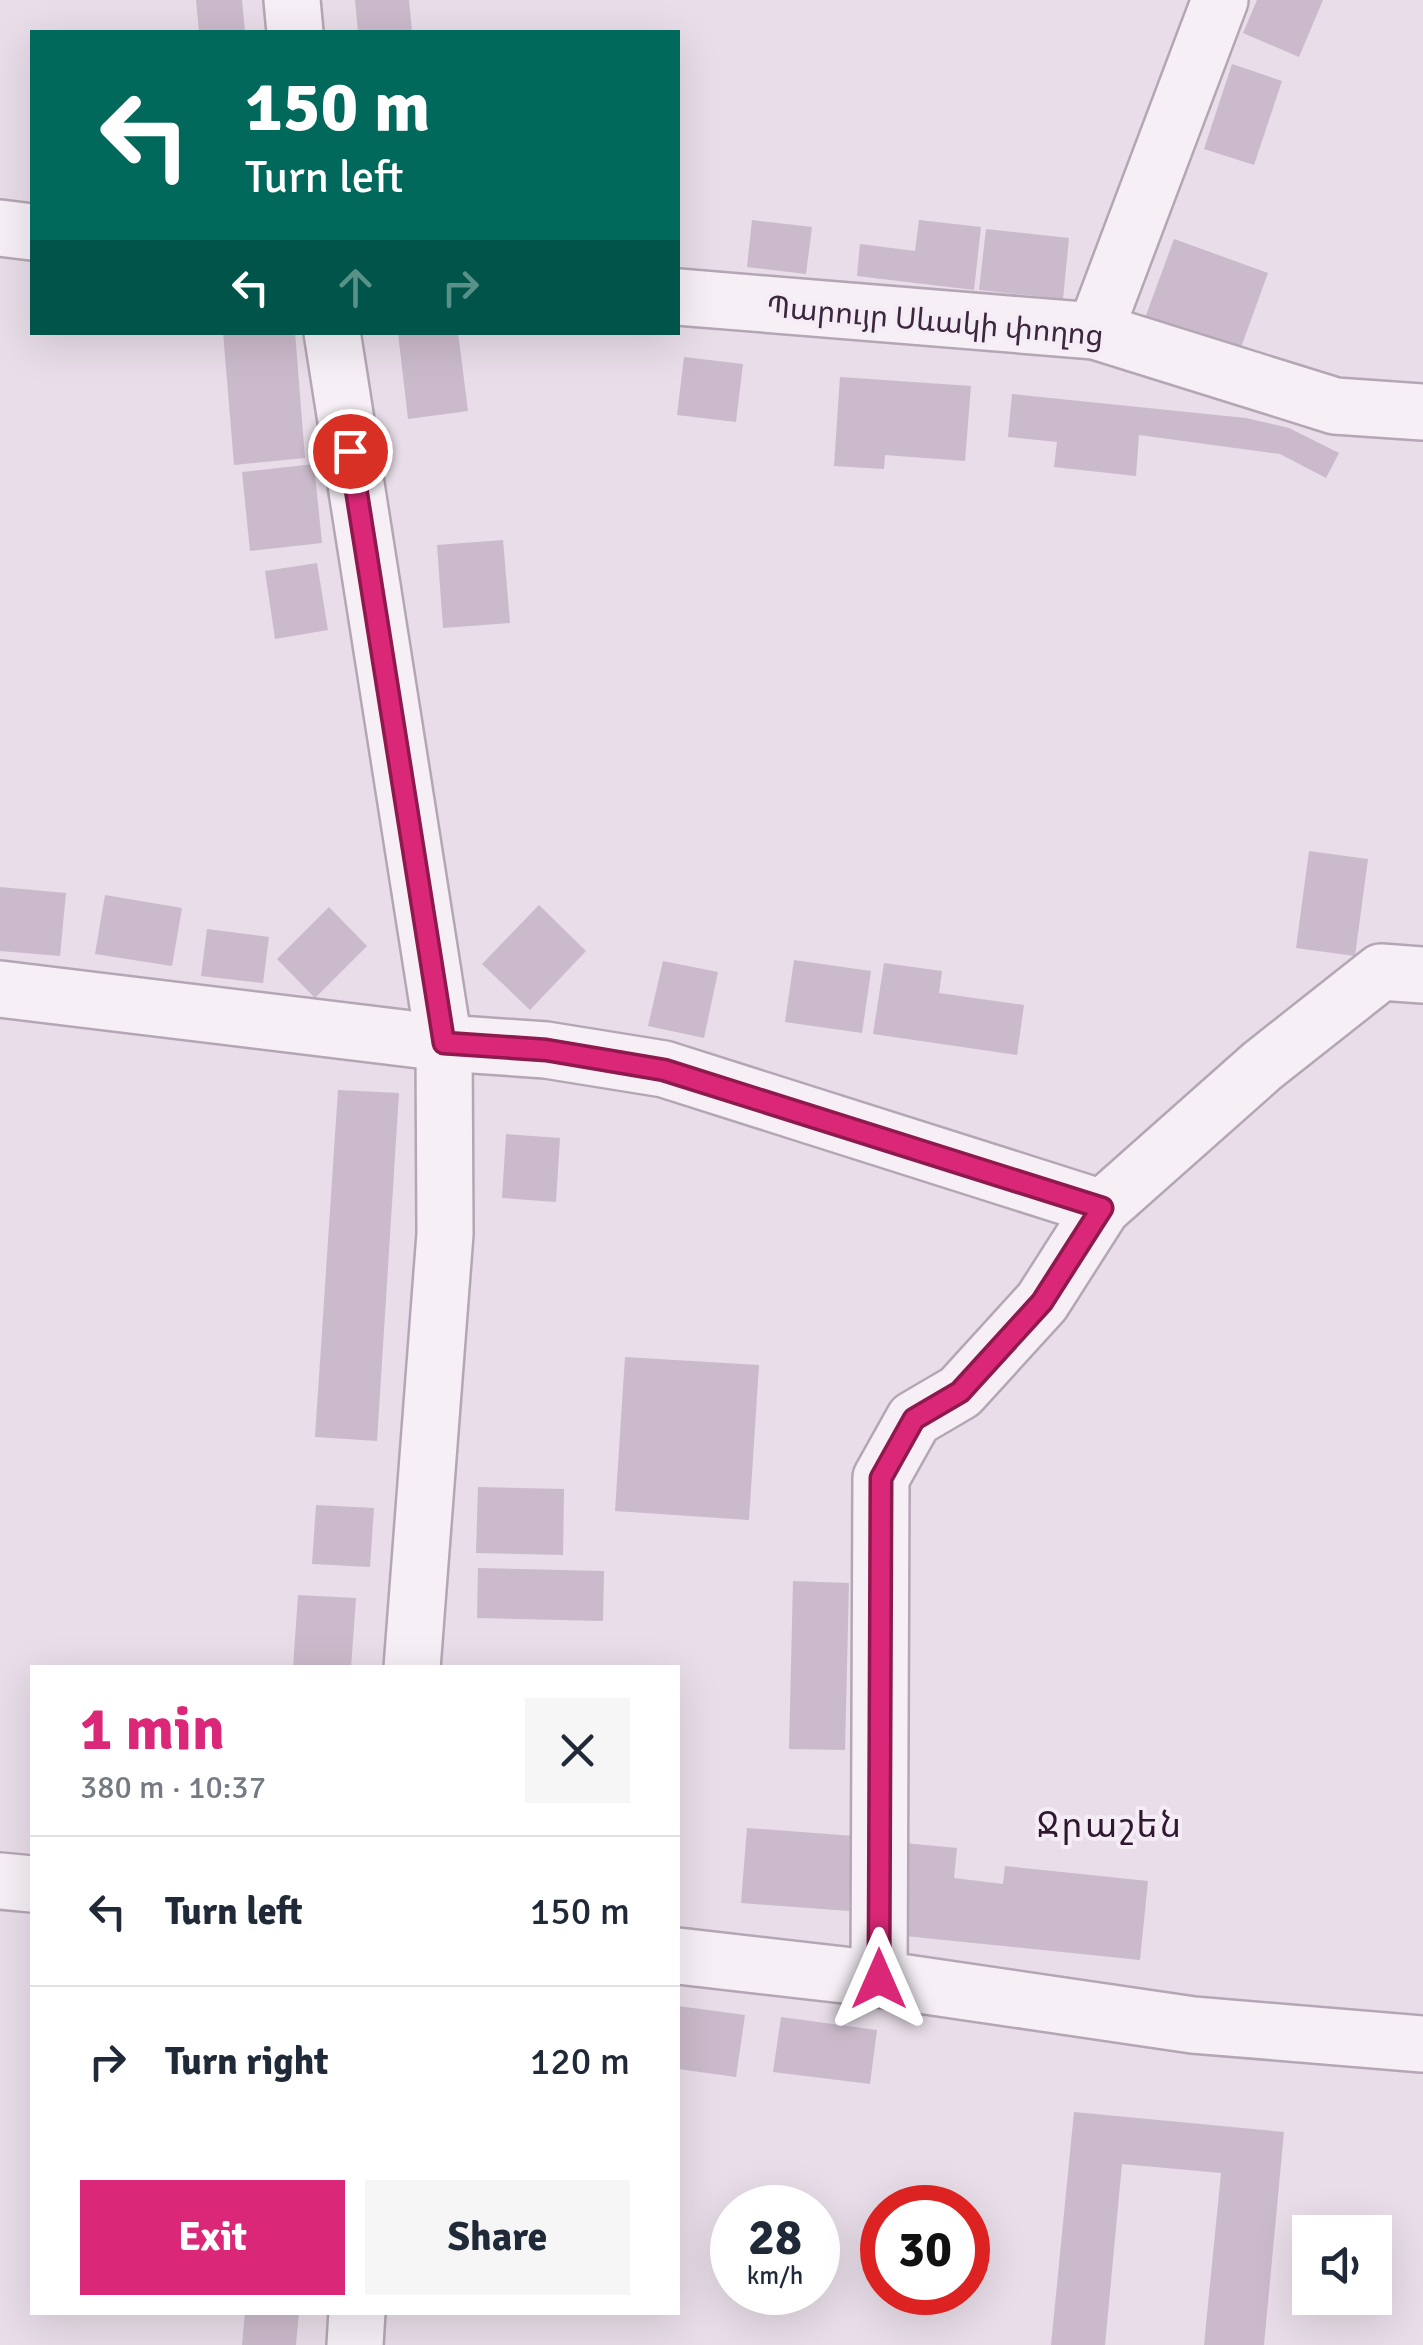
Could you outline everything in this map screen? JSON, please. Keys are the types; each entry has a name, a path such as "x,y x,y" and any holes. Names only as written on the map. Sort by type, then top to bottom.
{"street":[{"path":"292,0 295,30"},
{"path":"1095,331 1220,0"},
{"path":"0,228 30,232"},
{"name":"Պարույր Սևակի փողոց","path":"680,298 1095,331 1335,406 1423,412"},
{"path":"332,335 444,1043 445,1234 412,1665"},
{"path":"879,1979 881,1478 914,1419 960,1392 1042,1302 1102,1208 1262,1066 1382,972 1423,976"},
{"path":"0,989 444,1043 546,1050 664,1070 1102,1208"},
{"path":"0,1881 30,1884"},
{"path":"680,1956 879,1979 1193,2025 1423,2044"},
{"path":"355,2345 357,2315"}],"building":[{"path":"196,0 242,0 245,30 199,30"},
{"path":"355,0 409,0 412,30 358,30"},
{"path":"1257,0 1323,0 1299,57 1243,33"},
{"path":"1232,64 1282,81 1254,165 1204,149"},
{"path":"752,220 812,227 806,274 747,267"},
{"path":"919,220 981,227 974,290 857,276 860,244 915,251"},
{"path":"986,229 1069,238 1063,299 979,290"},
{"path":"1174,239 1268,273 1239,353 1145,318"},
{"path":"223,335 295,335 305,458 234,465"},
{"path":"398,335 458,335 468,411 408,419"},
{"path":"684,357 743,364 736,422 677,415"},
{"path":"840,377 971,386 965,461 885,455 884,469 834,466"},
{"path":"1012,394 1246,418 1289,428 1339,453 1326,478 1280,454 1139,435 1136,476 1054,467 1057,442 1008,437"},
{"path":"314,464 322,543 250,551 242,472"},
{"path":"503,540 510,623 443,628 437,545"},
{"path":"317,563 328,630 275,639 265,571"},
{"path":"1309,851 1368,859 1355,956 1296,948"},
{"path":"0,887 66,893 60,956 0,951"},
{"path":"105,895 182,908 172,966 95,954"},
{"path":"539,905 586,951 530,1010 482,964"},
{"path":"329,907 367,946 315,998 277,959"},
{"path":"207,929 269,937 263,983 201,976"},
{"path":"794,960 871,971 862,1033 785,1022"},
{"path":"663,961 718,972 704,1038 648,1026"},
{"path":"884,963 942,971 939,993 1024,1005 1017,1055 873,1034"},
{"path":"338,1090 399,1093 377,1441 315,1437"},
{"path":"506,1134 560,1138 556,1202 502,1198"},
{"path":"625,1357 759,1365 749,1520 615,1511"},
{"path":"478,1487 564,1489 563,1555 476,1553"},
{"path":"316,1505 374,1508 370,1567 312,1564"},
{"path":"478,1568 604,1571 603,1621 477,1618"},
{"path":"793,1581 849,1583 845,1750 789,1749"},
{"path":"298,1595 356,1598 351,1665 293,1665"},
{"path":"747,1828 854,1836 849,1911 741,1903"},
{"path":"904,1843 957,1848 954,1878 1003,1884 1005,1866 1148,1881 1140,1960 895,1935"},
{"path":"680,2006 745,2015 736,2077 680,2069"},
{"path":"781,2017 877,2030 870,2084 773,2072"},
{"path":"1074,2112 1284,2132 1264,2345 1204,2345 1221,2173 1122,2164 1105,2345 1051,2345"},
{"path":"245,2315 299,2315 296,2345 242,2345"}],"district":[{"name":"Ջրաշեն","path":"1110,1825"}],"route":[{"path":"350,451 444,1043 546,1050 664,1070 1102,1208 1042,1302 960,1392 914,1419 881,1478 879,1979"}]}
